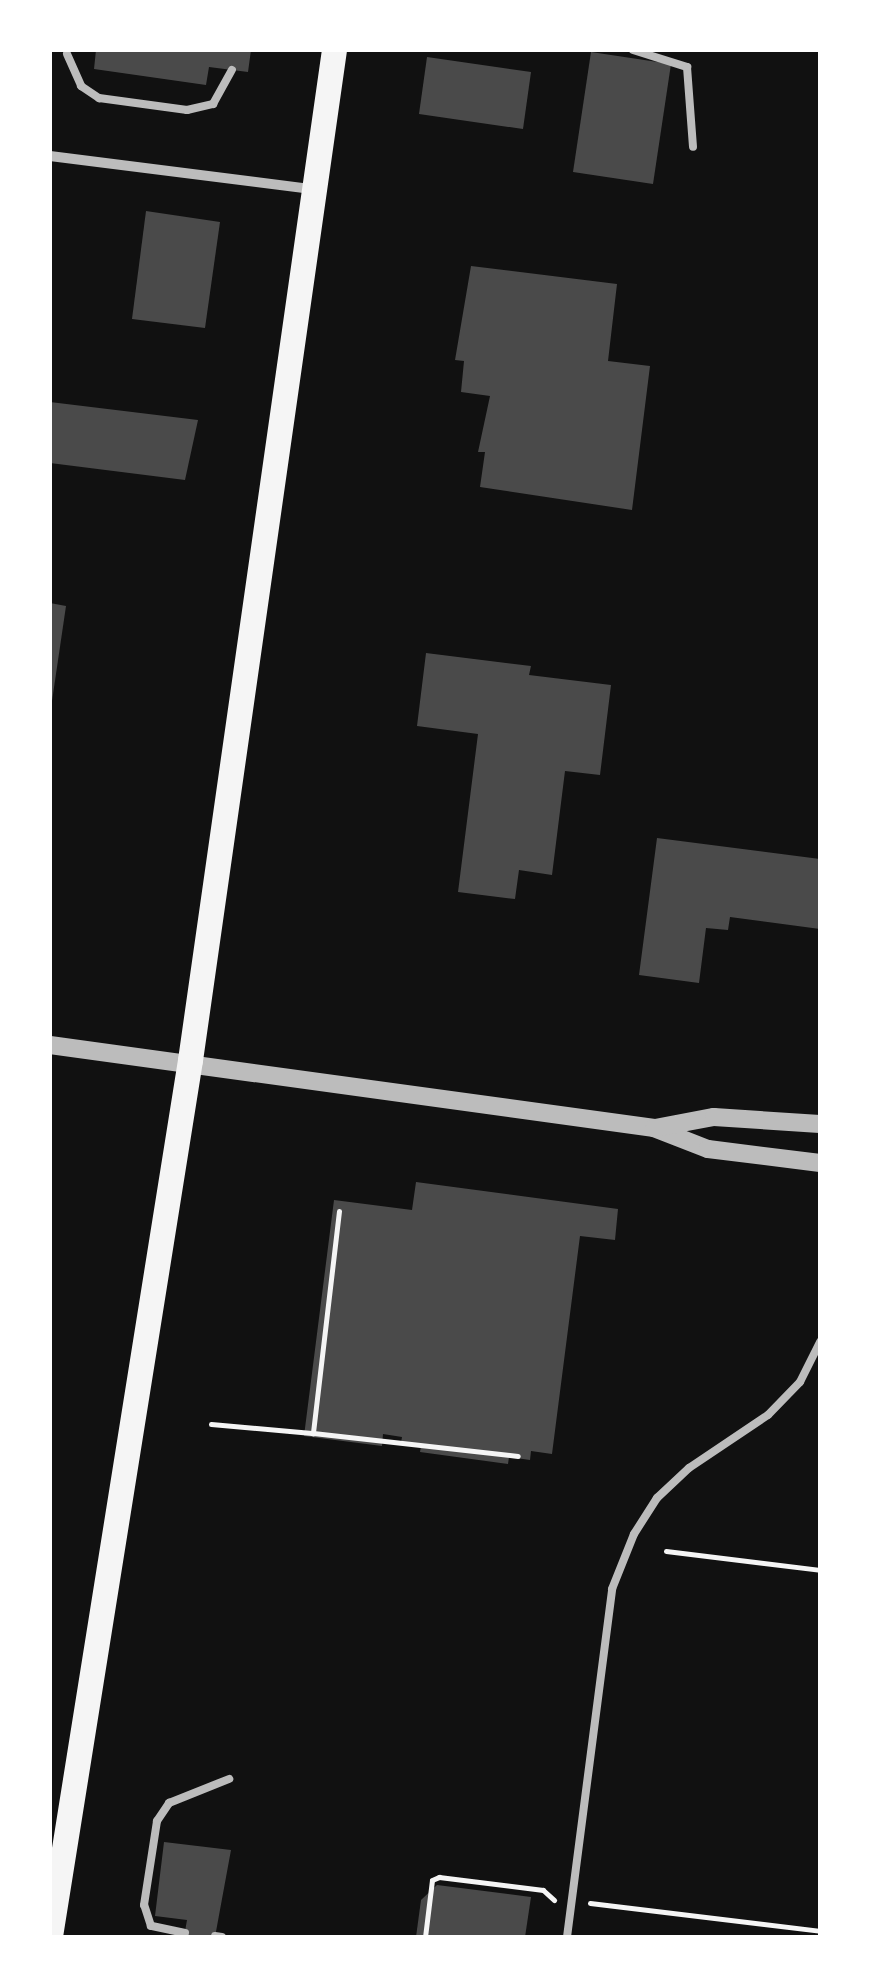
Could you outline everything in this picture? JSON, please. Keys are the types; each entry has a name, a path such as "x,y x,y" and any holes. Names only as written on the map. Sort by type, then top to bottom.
{"main road":[{"path":"50,1936 56,1862 190,1060 334,50"}],"street":[{"path":"50,156 313,189"},
{"path":"50,1045 190,1060 654,1128 708,1148 820,1163"},
{"path":"654,1128 714,1116 820,1124"}],"lane":[{"path":"633,50 688,67 693,147"},
{"path":"68,54 81,86 99,98 169,108 213,104 232,70"},
{"path":"566,1937 612,1589 634,1534 657,1498 689,1468 790,1393 820,1342"},
{"path":"185,1933 151,1926 144,1905 157,1821 169,1803 229,1779"}],"path":[{"path":"313,1433 340,1212"},
{"path":"211,1424 518,1456"},
{"path":"666,1551 820,1570"},
{"path":"425,1937 432,1880 439,1878 543,1890 549,1900 820,1932"}],"building":[{"path":"96,50 251,50 248,72 209,67 206,85 94,69"},
{"path":"591,52 671,64 653,184 573,172"},
{"path":"427,57 531,72 523,129 419,114"},
{"path":"146,211 220,222 205,328 132,319"},
{"path":"471,266 617,284 608,361 650,366 632,510 480,487 485,452 478,452 490,396 461,392 464,361 455,360"},
{"path":"50,402 198,420 185,480 50,463"},
{"path":"50,603 66,606 52,701 50,701"},
{"path":"426,653 531,666 529,675 611,685 600,775 565,771 552,875 519,870 515,899 458,892 478,734 417,726"},
{"path":"657,838 820,859 820,929 730,917 728,930 706,928 699,983 639,975"},
{"path":"416,1182 618,1209 615,1240 580,1236 552,1454 531,1451 530,1460 509,1457 508,1464 420,1452 421,1446 401,1443 402,1437 383,1434 382,1446 304,1436 334,1200 412,1210"},
{"path":"164,1842 231,1850 215,1937 184,1937 187,1920 155,1916"},
{"path":"437,1885 531,1897 525,1937 416,1937 421,1900"}]}
